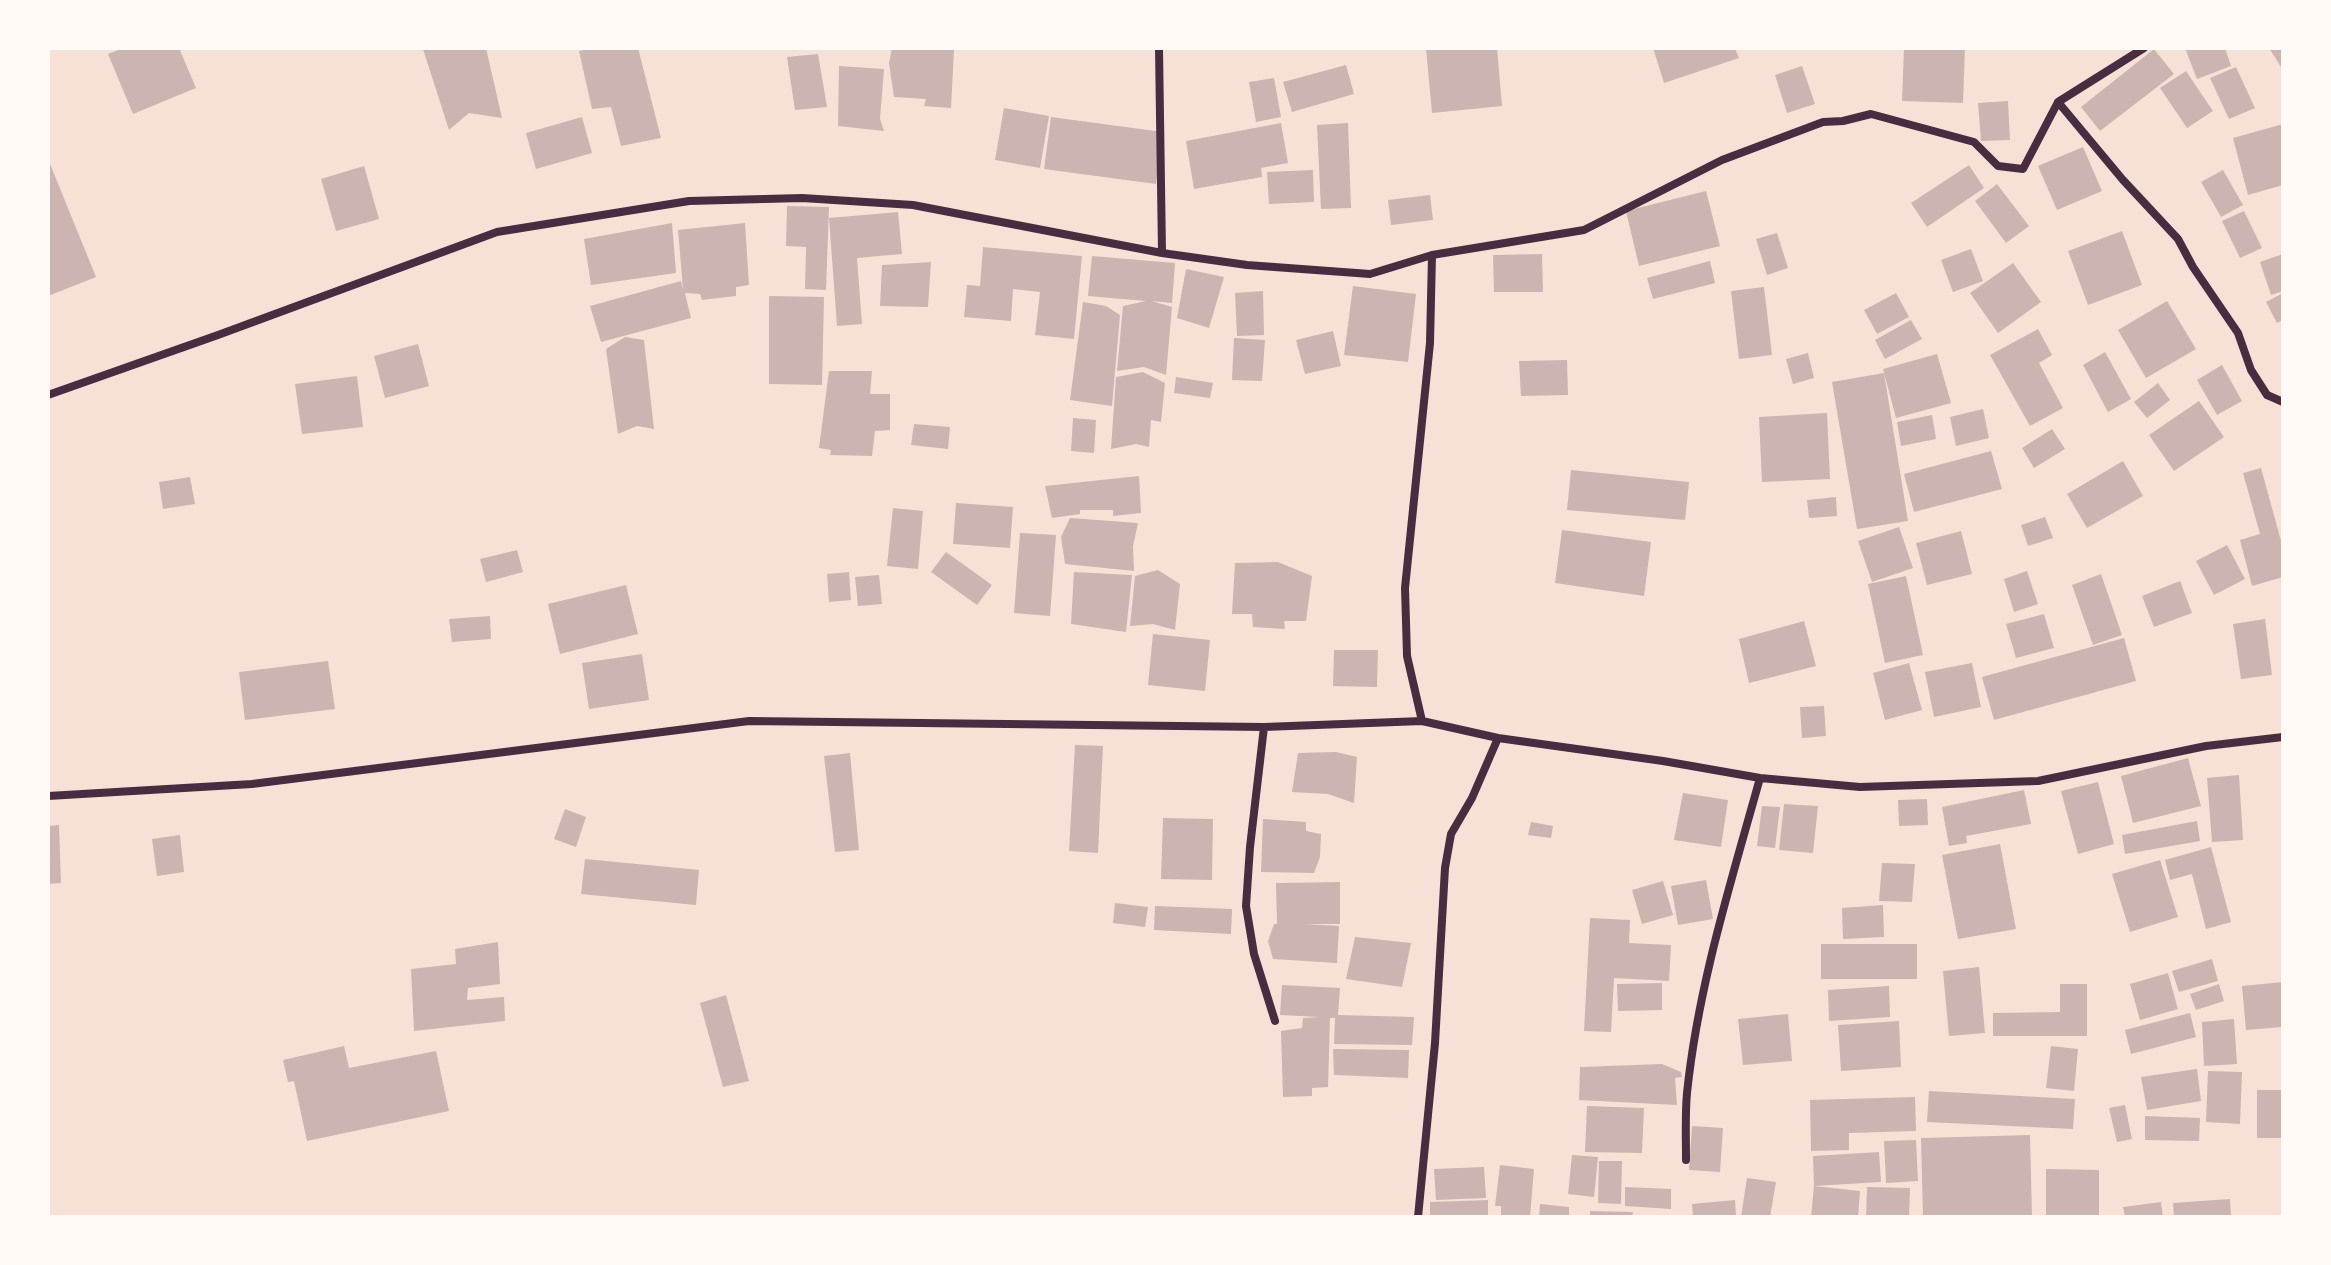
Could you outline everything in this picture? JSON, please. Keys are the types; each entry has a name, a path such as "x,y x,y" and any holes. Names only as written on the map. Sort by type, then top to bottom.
{"street":[{"path":"1159,48 1162,253"},
{"path":"48,395 497,232 689,201 802,198 913,205 1162,253 1247,265 1370,274 1432,255 1584,230 1722,160 1823,122 1871,114 1974,142 1998,166 2023,169 2058,102 2144,48"},
{"path":"2058,102 2123,180 2178,239 2193,267 2238,333 2251,370 2267,395 2283,402"},
{"path":"1422,721 1407,656 1405,588 1430,343 1432,255"},
{"path":"48,796 252,784 749,721 1264,727 1422,721 1498,738 1760,778 1860,787 2038,781 2206,746 2283,737"},
{"path":"1264,727 1246,906 1254,954 1275,1021"},
{"path":"1418,1217 1435,1043 1445,868 1451,834 1472,798 1498,738"},
{"path":"1686,1160 1687,1096 1695,1037 1717,932 1760,778"}],"building":[{"path":"123,48 179,48 196,88 133,114 108,54"},
{"path":"425,48 486,48 502,118 469,113 449,130"},
{"path":"638,48 661,138 621,146 611,107 592,109 579,51"},
{"path":"892,48 954,50 951,108 924,106 926,99 894,97 889,63"},
{"path":"1426,48 1497,48 1502,106 1432,113"},
{"path":"1653,48 1735,48 1739,58 1664,83"},
{"path":"1904,48 1965,48 1963,103 1902,101"},
{"path":"2185,48 2225,48 2231,66 2197,79"},
{"path":"2269,48 2283,48 2283,70"},
{"path":"2154,49 2174,74 2100,131 2081,107"},
{"path":"818,54 827,107 795,110 787,57"},
{"path":"1346,65 1354,94 1292,112 1283,82"},
{"path":"839,66 884,69 880,119 884,131 838,126"},
{"path":"1802,66 1815,104 1787,113 1775,75"},
{"path":"2236,67 2255,108 2229,119 2210,78"},
{"path":"2186,71 2213,111 2187,128 2160,88"},
{"path":"1274,78 1281,117 1256,122 1249,82"},
{"path":"2008,101 2010,140 1981,141 1978,103"},
{"path":"1004,108 1049,116 1040,168 995,160"},
{"path":"582,117 592,153 536,169 526,133"},
{"path":"1051,117 1163,132 1156,184 1044,169"},
{"path":"1281,123 1288,163 1261,168 1262,177 1194,189 1186,141"},
{"path":"1348,123 1351,208 1321,209 1317,125"},
{"path":"2283,124 2283,185 2248,195 2233,138"},
{"path":"2083,147 2102,191 2057,210 2038,166"},
{"path":"48,159 96,277 48,296"},
{"path":"1969,165 1984,188 1927,227 1911,203"},
{"path":"364,166 379,219 336,231 321,179"},
{"path":"1313,170 1314,202 1269,204 1267,172"},
{"path":"2223,170 2243,205 2221,217 2201,182"},
{"path":"1997,184 2029,226 2006,243 1975,201"},
{"path":"1706,191 1720,246 1639,266 1626,211"},
{"path":"1430,195 1433,220 1391,225 1388,200"},
{"path":"787,206 829,207 826,290 805,289 806,247 786,246"},
{"path":"2244,211 2262,248 2240,258 2222,221"},
{"path":"898,212 902,254 857,258 862,324 837,326 829,218"},
{"path":"672,223 676,273 591,285 584,239"},
{"path":"745,223 749,285 736,287 736,296 702,300 700,294 685,293 691,318 601,342 590,306 681,281 683,289 678,230"},
{"path":"2122,231 2142,285 2088,305 2068,251"},
{"path":"1777,233 1788,268 1767,275 1756,239"},
{"path":"983,247 1082,256 1074,339 1035,335 1040,292 1013,289 1011,321 964,317 967,285 980,286"},
{"path":"1971,249 1983,281 1953,292 1941,260"},
{"path":"1542,254 1543,292 1494,292 1493,255"},
{"path":"2283,254 2283,291 2271,295 2260,262"},
{"path":"1092,256 1175,263 1172,303 1152,301 1172,307 1166,375 1144,367 1117,371 1123,306 1146,301 1088,296"},
{"path":"1710,261 1715,283 1653,299 1647,278"},
{"path":"931,262 928,307 880,306 882,265"},
{"path":"2013,263 2041,302 1998,333 1970,293"},
{"path":"1186,269 1224,277 1209,328 1177,318"},
{"path":"1353,286 1416,294 1408,362 1344,355"},
{"path":"1764,287 1772,355 1739,359 1731,291"},
{"path":"1263,291 1264,335 1237,336 1235,293"},
{"path":"1896,293 1909,317 1877,334 1864,310"},
{"path":"2283,293 2283,320 2277,323 2266,302"},
{"path":"769,296 824,297 822,385 769,384"},
{"path":"2167,301 2196,349 2146,378 2118,330"},
{"path":"1083,302 1106,306 1120,315 1112,406 1070,400"},
{"path":"1911,320 1922,339 1885,359 1875,340"},
{"path":"2038,329 2052,355 2039,363 2063,408 2030,426 1990,355"},
{"path":"1333,331 1341,366 1305,374 1296,340"},
{"path":"625,337 644,340 654,429 637,426 618,434 606,349"},
{"path":"1234,338 1265,340 1262,381 1232,380"},
{"path":"418,344 429,386 385,398 374,356"},
{"path":"2105,352 2131,399 2108,412 2083,365"},
{"path":"1808,353 1814,378 1793,384 1786,359"},
{"path":"1937,354 1951,403 1896,418 1883,369"},
{"path":"1567,360 1568,395 1521,396 1519,361"},
{"path":"2222,365 2242,401 2217,415 2197,380"},
{"path":"829,371 872,371 870,394 890,394 890,430 875,431 872,456 830,455 831,450 819,448"},
{"path":"1143,372 1165,383 1161,422 1151,420 1149,447 1136,444 1111,449 1116,377"},
{"path":"1884,373 1908,521 1857,529 1832,382"},
{"path":"357,376 363,427 302,434 295,384"},
{"path":"1176,377 1213,383 1210,398 1174,393"},
{"path":"2158,383 2170,400 2147,418 2134,402"},
{"path":"2199,401 2224,437 2174,471 2149,435"},
{"path":"1983,409 1989,438 1956,446 1950,417"},
{"path":"1827,413 1830,479 1762,482 1759,417"},
{"path":"1932,415 1936,439 1901,446 1897,422"},
{"path":"1073,418 1096,420 1094,453 1071,451"},
{"path":"914,424 950,427 948,449 911,445"},
{"path":"2052,429 2065,449 2034,468 2022,448"},
{"path":"1991,451 2002,489 1914,512 1904,474"},
{"path":"2123,461 2143,496 2087,528 2067,494"},
{"path":"2261,468 2283,548 2283,577 2252,586 2240,540 2260,534 2243,473"},
{"path":"1571,470 1689,482 1685,520 1567,510"},
{"path":"1139,476 1141,513 1113,516 1113,510 1080,510 1080,514 1052,518 1045,486"},
{"path":"190,477 195,504 163,509 159,482"},
{"path":"1836,497 1837,516 1809,518 1807,500"},
{"path":"956,503 1013,507 1010,548 953,544"},
{"path":"893,508 923,511 918,569 887,566"},
{"path":"2045,517 2053,538 2028,546 2021,525"},
{"path":"1070,518 1138,523 1133,546 1134,571 1065,564 1061,537"},
{"path":"1899,527 1913,568 1872,582 1858,541"},
{"path":"1562,530 1651,542 1644,596 1555,583"},
{"path":"1961,531 1972,574 1927,585 1916,543"},
{"path":"1020,533 1056,535 1050,616 1014,613"},
{"path":"2227,545 2245,579 2214,595 2196,561"},
{"path":"517,550 523,572 486,582 480,559"},
{"path":"946,552 992,585 977,605 931,572"},
{"path":"1278,562 1312,576 1306,621 1284,621 1285,629 1253,627 1252,614 1232,614 1235,563"},
{"path":"1158,570 1180,584 1175,630 1153,624 1130,626 1135,576"},
{"path":"2027,571 2038,604 2014,612 2004,579"},
{"path":"849,572 851,600 829,602 827,574"},
{"path":"1074,572 1132,575 1126,632 1071,624"},
{"path":"2101,574 2122,635 2093,645 2072,585"},
{"path":"879,575 882,604 858,606 855,577"},
{"path":"1906,576 1923,655 1885,663 1868,584"},
{"path":"2180,581 2192,613 2154,627 2142,596"},
{"path":"626,585 638,634 560,654 548,604"},
{"path":"2044,614 2054,648 2016,658 2006,624"},
{"path":"490,616 491,639 452,642 449,619"},
{"path":"2265,619 2272,675 2241,679 2233,624"},
{"path":"1804,621 1816,666 1749,683 1739,639"},
{"path":"1153,634 1210,640 1205,691 1148,685"},
{"path":"2124,638 2136,681 1994,720 1982,677"},
{"path":"1334,650 1378,650 1377,687 1333,686"},
{"path":"642,654 649,700 589,709 582,663"},
{"path":"328,661 335,709 245,720 239,672"},
{"path":"1909,663 1922,710 1885,720 1873,673"},
{"path":"1972,663 1981,707 1934,717 1925,672"},
{"path":"1824,706 1826,736 1802,738 1800,707"},
{"path":"1075,745 1103,746 1098,853 1069,851"},
{"path":"1336,752 1357,757 1354,803 1328,794 1292,792 1298,753"},
{"path":"850,753 859,850 835,852 824,756"},
{"path":"2188,758 2201,806 2133,823 2121,776"},
{"path":"2239,775 2243,840 2212,842 2207,778"},
{"path":"2098,782 2114,844 2078,854 2061,791"},
{"path":"2024,790 2031,824 1966,836 1967,843 1949,846 1942,807"},
{"path":"1683,793 1728,800 1721,847 1674,840"},
{"path":"1927,799 1928,825 1899,826 1898,800"},
{"path":"1784,804 1818,806 1813,853 1779,850"},
{"path":"1762,806 1780,807 1775,848 1757,846"},
{"path":"565,809 586,817 576,847 554,839"},
{"path":"1163,818 1213,819 1212,880 1161,879"},
{"path":"1263,819 1306,822 1306,831 1321,834 1320,857 1314,873 1261,872"},
{"path":"2197,821 2200,841 2125,854 2122,835"},
{"path":"1531,822 1553,826 1551,838 1528,835"},
{"path":"59,825 61,883 48,884 48,826"},
{"path":"180,835 184,872 157,876 152,839"},
{"path":"2000,844 2016,929 1958,939 1942,855"},
{"path":"2211,847 2231,922 2206,929 2192,874 2170,880 2165,860"},
{"path":"585,859 699,870 696,905 581,894"},
{"path":"2160,860 2178,917 2130,932 2112,874"},
{"path":"1882,863 1915,864 1912,902 1879,901"},
{"path":"1706,880 1713,919 1678,925 1671,886"},
{"path":"1663,881 1673,915 1642,924 1632,890"},
{"path":"1340,882 1340,924 1304,924 1339,926 1337,963 1273,959 1268,941 1274,924 1277,924 1276,883"},
{"path":"1115,903 1148,907 1145,927 1113,923"},
{"path":"1883,905 1884,937 1843,939 1842,908"},
{"path":"1155,906 1232,909 1231,934 1154,930"},
{"path":"1590,918 1630,920 1629,943 1671,945 1669,981 1614,978 1611,1032 1584,1031"},
{"path":"1355,937 1411,943 1402,987 1346,979"},
{"path":"498,942 500,984 468,988 467,1000 504,997 505,1021 414,1031 411,969 456,964 455,949"},
{"path":"1821,944 1917,944 1917,979 1821,979"},
{"path":"2212,959 2218,981 2179,992 2172,971"},
{"path":"1979,967 1985,1033 1949,1036 1943,971"},
{"path":"2168,973 2178,1009 2140,1020 2130,984"},
{"path":"2283,982 2283,1027 2246,1030 2242,986"},
{"path":"1662,983 1662,1010 1618,1011 1617,984"},
{"path":"2060,984 2087,984 2087,1036 1993,1036 1993,1013 2060,1012"},
{"path":"2219,984 2224,1001 2196,1010 2190,994"},
{"path":"1282,985 1340,988 1338,1015 1414,1017 1412,1045 1334,1044 1335,1018 1330,1018 1328,1087 1312,1088 1312,1096 1283,1097 1281,1031 1302,1028 1303,1018 1319,1017 1280,1015"},
{"path":"1889,986 1890,1017 1829,1021 1828,990"},
{"path":"726,995 749,1081 723,1087 700,1003"},
{"path":"2190,1013 2196,1037 2131,1054 2125,1030"},
{"path":"1788,1014 1792,1061 1743,1065 1738,1019"},
{"path":"2234,1019 2237,1064 2204,1066 2202,1022"},
{"path":"1899,1021 1901,1067 1841,1071 1838,1025"},
{"path":"344,1046 349,1068 436,1051 449,1111 307,1141 294,1081 288,1082 283,1060"},
{"path":"2051,1046 2078,1049 2074,1091 2046,1088"},
{"path":"1333,1049 1409,1050 1408,1078 1334,1075"},
{"path":"1662,1064 1681,1072 1682,1077 1675,1078 1677,1105 1579,1100 1580,1067"},
{"path":"2197,1069 2201,1101 2147,1110 2141,1077"},
{"path":"2208,1071 2242,1072 2240,1124 2206,1122"},
{"path":"2257,1090 2283,1090 2283,1138 2257,1138"},
{"path":"1929,1091 2075,1099 2073,1129 1927,1122"},
{"path":"1915,1097 1916,1131 1849,1133 1849,1150 1811,1151 1810,1100"},
{"path":"2125,1105 2132,1139 2117,1142 2109,1108"},
{"path":"1587,1106 1644,1108 1642,1153 1585,1152"},
{"path":"2145,1116 2200,1118 2199,1141 2145,1140"},
{"path":"1692,1126 1723,1128 1720,1172 1689,1170"},
{"path":"2030,1135 2032,1217 1923,1217 1921,1138"},
{"path":"1916,1140 1918,1181 1886,1183 1884,1141"},
{"path":"1879,1152 1881,1182 1814,1186 1813,1156"},
{"path":"1572,1155 1598,1157 1594,1197 1568,1194"},
{"path":"1599,1161 1622,1161 1621,1204 1598,1203"},
{"path":"1500,1165 1534,1169 1530,1217 1501,1217 1501,1206 1495,1206"},
{"path":"1484,1167 1486,1198 1436,1200 1434,1169"},
{"path":"2046,1169 2099,1170 2099,1217 2046,1217"},
{"path":"1747,1178 1776,1182 1770,1217 1741,1217"},
{"path":"1814,1186 1860,1191 1858,1217 1811,1217"},
{"path":"1625,1187 1671,1189 1671,1209 1625,1206"},
{"path":"1867,1187 1910,1188 1909,1217 1866,1217"},
{"path":"2230,1199 2231,1217 2174,1217 2173,1203"},
{"path":"1488,1200 1488,1217 1430,1217 1430,1202"},
{"path":"1735,1200 1736,1217 1693,1217 1692,1204"},
{"path":"2161,1202 2163,1217 2125,1217 2123,1207"},
{"path":"1540,1204 1569,1207 1569,1217 1539,1217"},
{"path":"1590,1211 1633,1212 1632,1217 1590,1217"}]}
